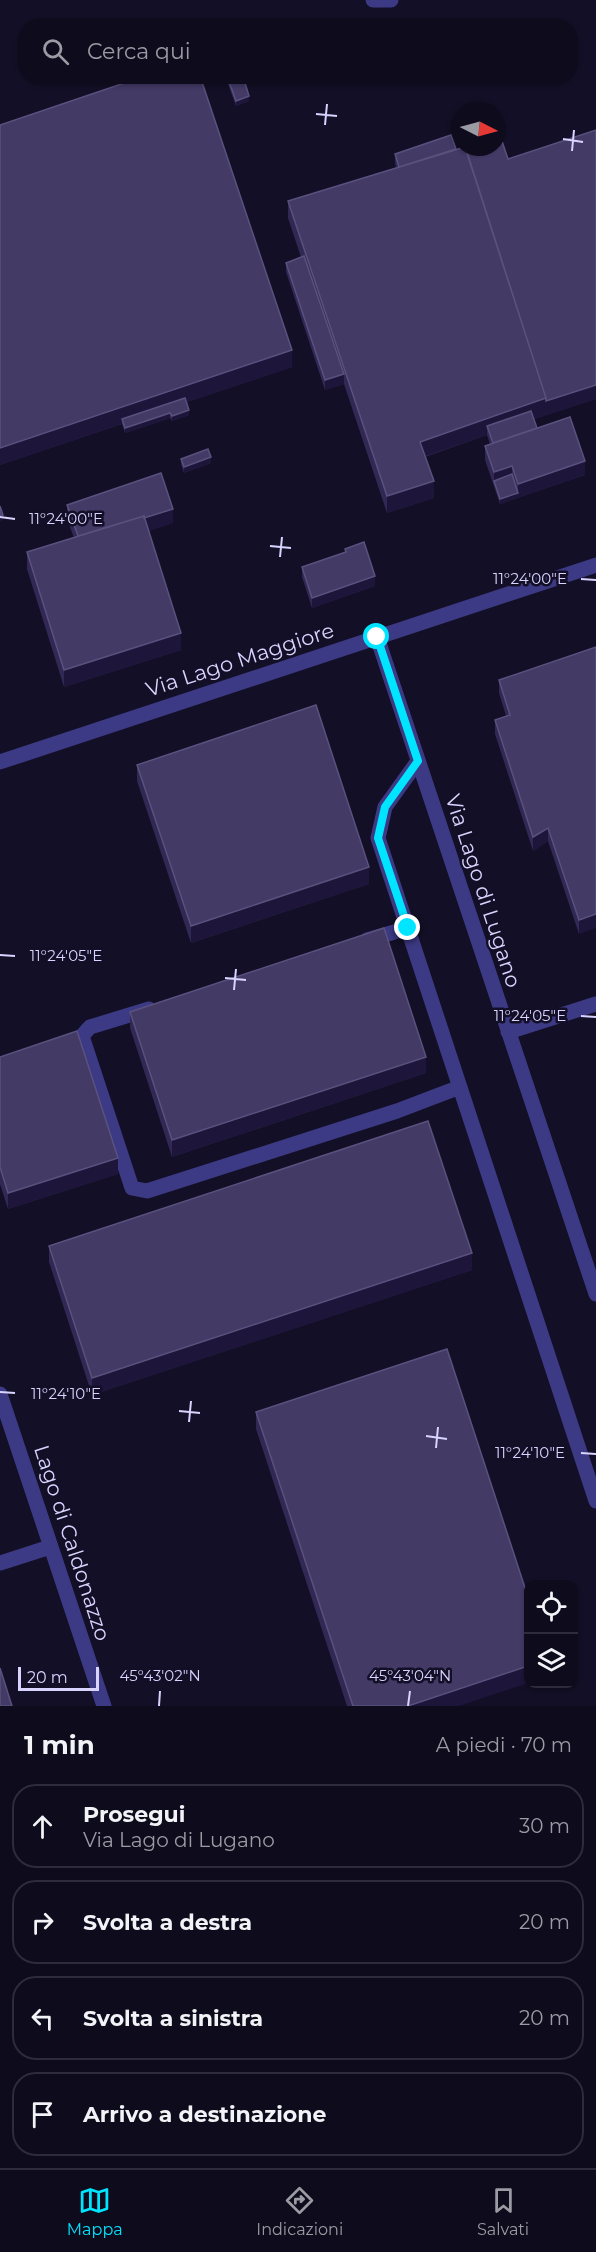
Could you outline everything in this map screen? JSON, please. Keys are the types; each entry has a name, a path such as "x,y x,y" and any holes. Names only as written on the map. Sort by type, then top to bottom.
{"street":[{"path":"373,0 391,0"},
{"name":"Via Lago Maggiore","path":"0,762 596,565"},
{"name":"Via Lago di Lugano","path":"377,637 596,1294"},
{"path":"418,761 385,807 378,838 596,1501"},
{"path":"352,944 408,928"},
{"path":"508,1032 596,1004"},
{"path":"159,1006 90,1027 82,1036 132,1188 147,1191 397,1111 460,1087"},
{"name":"Lago di Caldonazzo","path":"0,1394 104,1706"},
{"path":"0,1563 50,1546"}],"building":[{"path":"121,84 203,84 292,350 0,448 0,125"},
{"path":"230,84 245,84 249,96 236,101"},
{"path":"596,130 596,385 546,401 468,156 506,156 506,153 508,159"},
{"path":"451,135 452,138 452,150 399,167 395,154"},
{"path":"452,151 452,156 468,156 546,398 420,442 434,481 387,496 288,201"},
{"path":"304,256 344,374 325,380 286,263"},
{"path":"185,398 189,410 172,416 170,413 125,428 122,419"},
{"path":"531,411 537,428 493,443 487,426"},
{"path":"570,417 585,461 518,484 512,466 494,472 485,446"},
{"path":"208,449 211,457 184,467 181,459"},
{"path":"161,473 173,509 78,536 67,505"},
{"path":"512,474 518,493 500,499 494,481"},
{"path":"144,516 181,633 64,670 27,552"},
{"path":"364,542 375,576 312,598 302,567 346,552 345,549"},
{"path":"596,647 596,914 579,920 548,828 533,837 495,720 510,715 499,680"},
{"path":"316,705 369,867 191,926 137,765"},
{"path":"384,928 426,1057 172,1140 130,1012"},
{"path":"77,1031 118,1158 8,1193 0,1167 0,1057"},
{"path":"428,1121 472,1253 92,1378 49,1246"},
{"path":"447,1349 524,1585 524,1667 408,1706 353,1706 256,1412"},
{"path":"0,1668 12,1706 0,1706"}],"route":[{"path":"377,637 418,761 385,807 378,838 408,928"}]}
